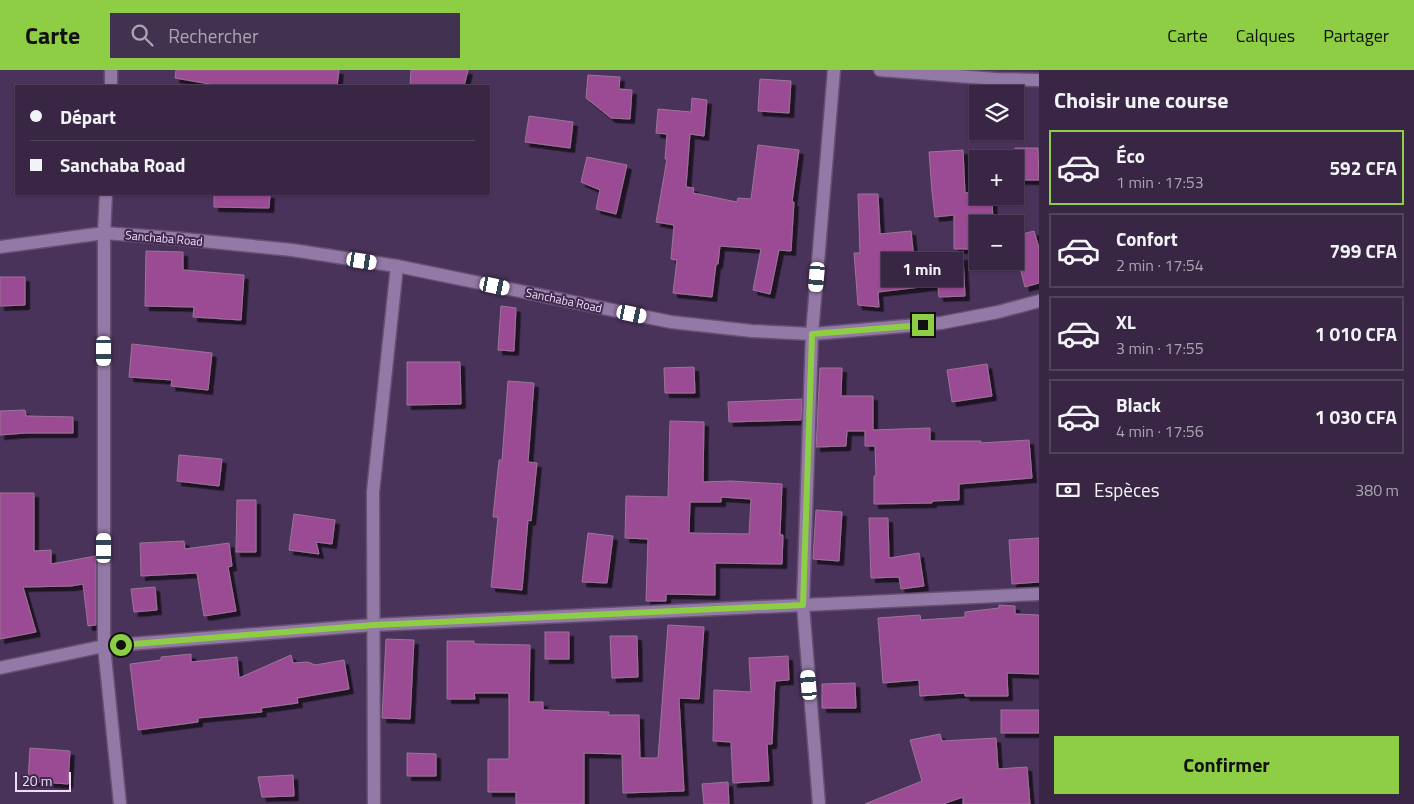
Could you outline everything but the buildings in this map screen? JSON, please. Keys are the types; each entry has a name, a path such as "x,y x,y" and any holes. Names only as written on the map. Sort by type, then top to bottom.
{"street":[{"path":"111,70 111,85"},
{"path":"819,804 803,605 812,334 834,70"},
{"path":"880,70 996,79 1039,80"},
{"path":"106,195 104,233 104,646 120,804"},
{"name":"Sanchaba Road","path":"0,247 104,233 292,250 397,266 670,322 752,331 812,334 941,323 998,312 1039,301"},
{"path":"374,804 372,492 397,266"},
{"path":"0,668 104,646 374,625 1039,594"}],"route":[{"path":"121,645 374,625 803,605 812,334 923,325"}]}
